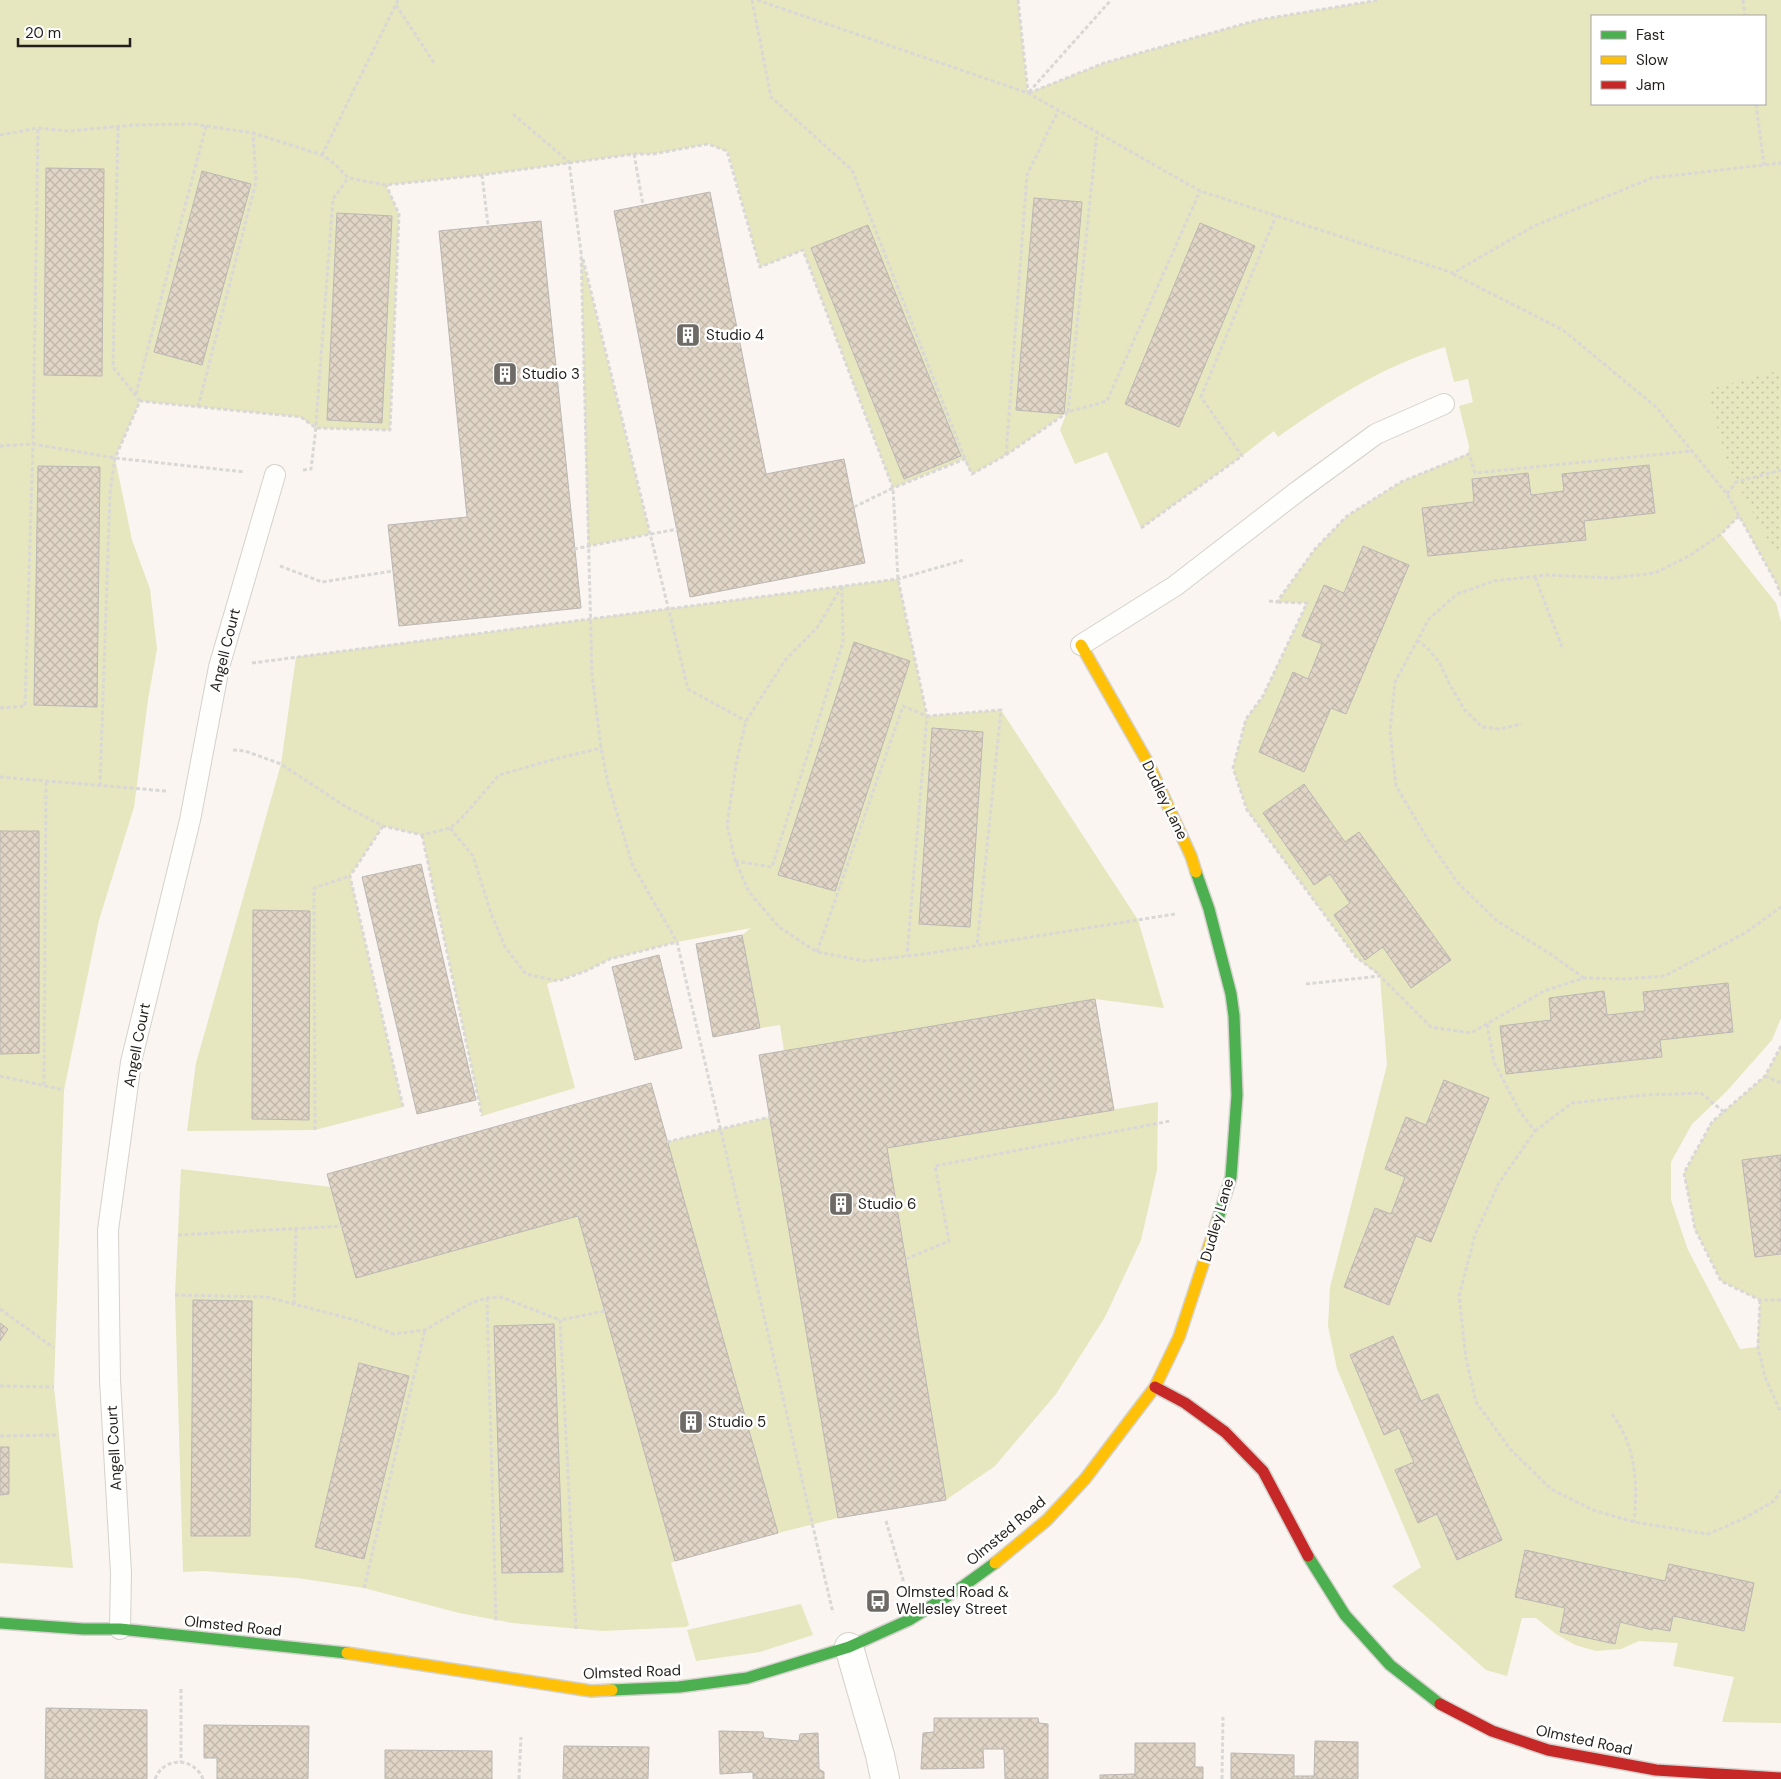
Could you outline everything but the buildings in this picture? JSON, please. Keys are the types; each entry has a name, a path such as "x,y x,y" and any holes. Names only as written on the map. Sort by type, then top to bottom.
{"street":[{"name":"Dudley Lane","path":"1081,645 1148,763 1192,856 1209,909 1231,994 1234,1016 1237,1095 1231,1177 1204,1265 1179,1337 1155,1387"},
{"name":"Olmsted Road","path":"0,1623 120,1630 365,1655 591,1691 679,1687 747,1678 849,1647 909,1620 962,1587 1007,1554 1047,1520 1085,1479 1155,1387 1185,1403 1225,1432 1263,1471 1311,1561 1345,1615 1390,1665 1438,1703 1492,1731 1548,1750 1656,1770 1781,1778"},
{"path":"849,1647 880,1756 884,1779"}],"lane":[{"name":"Dudley Lane","path":"1081,645 1175,586 1298,491 1376,434 1444,404"},
{"name":"Angell Court","path":"120,1630 121,1573 110,1380 108,1230 131,1062 190,820 219,667 275,475"}],"path":[{"path":"322,155 398,0"},
{"path":"752,0 771,97 852,170 972,474 1006,455 1068,412 1107,402 1200,191"},
{"path":"756,0 1028,93 1200,191 1453,273 1563,330 1656,408 1692,451 1727,494 1779,584 1781,596"},
{"path":"1018,0 1028,93"},
{"path":"1028,93 1111,0"},
{"path":"1028,93 1104,63 1258,20 1379,0"},
{"path":"1743,0 1745,15"},
{"path":"396,5 435,64"},
{"path":"1756,105 1764,165"},
{"path":"1006,455 1027,175 1058,111"},
{"path":"513,114 568,162 581,252 688,689 746,721"},
{"path":"0,135 38,128 68,131 118,126 194,124 253,133 322,155 335,164 348,178 386,185 482,175 634,154 653,154 708,144 728,152 760,266 803,250 893,488 898,579 927,716 908,956"},
{"path":"118,126 113,367 140,401 300,417 316,428 390,430 399,214 386,185"},
{"path":"135,395 206,126"},
{"path":"0,708 25,706 33,444 38,128"},
{"path":"1068,412 1097,132"},
{"path":"198,407 256,182 253,133"},
{"path":"634,154 643,205"},
{"path":"1453,273 1534,226 1652,178 1781,163"},
{"path":"482,175 488,226"},
{"path":"0,446 33,444 116,458 275,475 311,469 316,428 333,199 348,178"},
{"path":"1141,528 1242,456 1201,397 1276,216"},
{"path":"581,252 592,674 601,748 608,783 632,864 677,942 833,1613"},
{"path":"100,786 110,493 116,458 140,401"},
{"path":"1278,602 1315,549 1347,516 1401,482 1468,454 1476,473 1692,451"},
{"path":"854,507 893,488 965,459"},
{"path":"1727,494 1736,482 1781,470"},
{"path":"1584,978 1497,921 1457,882 1427,838 1396,786 1390,731 1395,682 1429,619 1458,594 1494,581 1547,575 1613,578 1655,573 1691,555 1721,534 1739,516"},
{"path":"574,549 677,529"},
{"path":"251,556 322,582 393,571"},
{"path":"219,667 898,579 964,560"},
{"path":"1535,577 1562,647"},
{"path":"842,586 817,628 786,659 746,721 736,764 727,825 735,860 749,892 779,927 817,952 864,962 1209,909"},
{"path":"735,860 772,867 843,642 842,586"},
{"path":"1269,601 1307,603 1263,696 1246,719 1233,768 1246,810 1356,956 1380,976 1431,1027 1471,1033 1544,991 1584,978 1626,979 1665,976 1744,934 1781,907"},
{"path":"1417,640 1440,663 1449,684 1464,709 1482,727 1499,729 1522,724"},
{"path":"817,952 903,706 927,716 1001,710 977,945"},
{"path":"204,747 245,751 280,764 343,805 383,826 422,835 450,828 461,819 499,775 601,748"},
{"path":"0,777 194,794"},
{"path":"44,1084 46,781"},
{"path":"315,1130 314,888 350,876 383,826"},
{"path":"450,828 472,856 505,946 526,974 558,981 586,971 610,959 677,942"},
{"path":"422,835 482,1116"},
{"path":"350,876 403,1107"},
{"path":"1306,984 1380,976"},
{"path":"1488,1024 1494,1062 1520,1112 1535,1131"},
{"path":"1781,1046 1765,1076 1712,1122 1684,1173 1695,1229 1721,1281 1760,1300 1781,1300"},
{"path":"0,1076 44,1084 64,1090"},
{"path":"1765,1076 1781,1083"},
{"path":"1724,1112 1701,1093 1645,1095 1572,1103 1535,1131 1498,1183 1476,1235 1459,1296 1466,1358 1476,1402 1510,1449 1552,1489 1593,1510 1634,1522 1708,1534 1743,1519 1774,1500 1781,1490"},
{"path":"667,1142 770,1117"},
{"path":"906,1259 949,1241 935,1166 1170,1121"},
{"path":"178,1235 342,1226"},
{"path":"294,1304 296,1228"},
{"path":"175,1295 267,1297 355,1320 394,1334 425,1330 471,1304 487,1298 501,1297 560,1320 605,1311"},
{"path":"487,1298 496,1621"},
{"path":"1760,1300 1758,1347 1765,1377 1781,1413"},
{"path":"0,1308 54,1348"},
{"path":"560,1320 576,1629"},
{"path":"364,1588 425,1330"},
{"path":"0,1386 54,1387"},
{"path":"1612,1414 1622,1427 1631,1450 1635,1474 1636,1499 1634,1522"},
{"path":"0,1436 59,1435"},
{"path":"886,1521 904,1583"},
{"path":"181,1689 181,1762"},
{"path":"1222,1779 1223,1718"},
{"path":"519,1779 521,1736"},
{"path":"155,1779 164,1766 181,1762 196,1768 203,1779"}],"green space":[{"path":"0,0 1018,0 1028,93 1104,63 1258,20 1379,0 1781,0 1781,596 1777,584 1739,516 1721,534 1776,603 1781,622 1781,1018 1772,1040 1726,1092 1692,1124 1671,1162 1671,1200 1688,1250 1740,1349 1757,1347 1760,1300 1721,1281 1695,1229 1684,1173 1712,1122 1765,1076 1781,1046 1781,1723 1722,1722 1734,1677 1673,1666 1678,1643 1639,1641 1621,1649 1596,1651 1575,1645 1556,1634 1536,1618 1522,1618 1507,1676 1486,1670 1392,1586 1421,1567 1337,1369 1328,1326 1330,1287 1387,1065 1380,976 1356,957 1247,810 1233,768 1246,719 1263,696 1307,603 1277,602 1315,549 1347,516 1401,482 1468,454 1469,446 1459,406 1473,402 1468,379 1454,382 1445,347 1400,364 1337,397 1278,437 1274,431 1141,528 1107,452 1075,464 1060,430 1067,412 1006,455 972,474 964,459 893,488 803,250 760,267 728,152 708,144 653,154 634,154 482,175 386,185 399,214 390,430 316,428 300,417 140,401 115,458 132,540 150,589 157,649 148,700 134,807 99,920 64,1090 54,1387 73,1568 0,1563"},
{"path":"581,252 650,534 588,546"},
{"path":"1781,370 1781,550 1774,551 1729,469 1707,390"},
{"path":"898,579 927,716 1001,710 1138,920 1164,1008 1095,999 784,1051 780,1025 760,1028 742,935 751,928 677,942 610,959 586,971 547,984 575,1088 482,1116 422,835 383,826 350,876 403,1107 315,1130 187,1131 196,1063 281,764 296,657"},
{"path":"1158,1102 1157,1170 1141,1240 1105,1317 1056,1394 995,1466 946,1500 887,1148"},
{"path":"770,1117 838,1518 778,1533 667,1142"},
{"path":"181,1169 331,1187 356,1278 578,1216 675,1561 671,1563 689,1625 686,1627 603,1631 512,1623 459,1613 364,1588 297,1578 205,1571 183,1572 175,1295"},
{"path":"801,1604 813,1635 760,1652 696,1661 687,1630"}],"traffic: fast":[{"path":"1196,872 1209,909 1231,994 1234,1016 1237,1095 1231,1177 1217,1222"},
{"path":"1308,1556 1345,1615 1390,1665 1440,1704"},
{"path":"612,1690 679,1687 747,1678 849,1647 909,1620 962,1587 995,1563"},
{"path":"0,1623 83,1629 120,1629 347,1653"}],"traffic: slow":[{"path":"1081,645 1148,763 1191,856 1196,872"},
{"path":"995,1563 1047,1520 1085,1479 1155,1387 1179,1337 1217,1222"},
{"path":"347,1653 591,1691 612,1690"}],"traffic: jam":[{"path":"1155,1387 1185,1403 1225,1432 1263,1471 1308,1556"},
{"path":"1440,1704 1492,1731 1548,1750 1656,1770 1781,1778"}],"place":[{"name":"Studio 4","path":"688,335"},
{"name":"Studio 3","path":"505,374"},
{"name":"Studio 6","path":"841,1204"},
{"name":"Studio 5","path":"691,1422"},
{"name":"Olmsted Road & Wellesley Street","path":"878,1601"}]}
